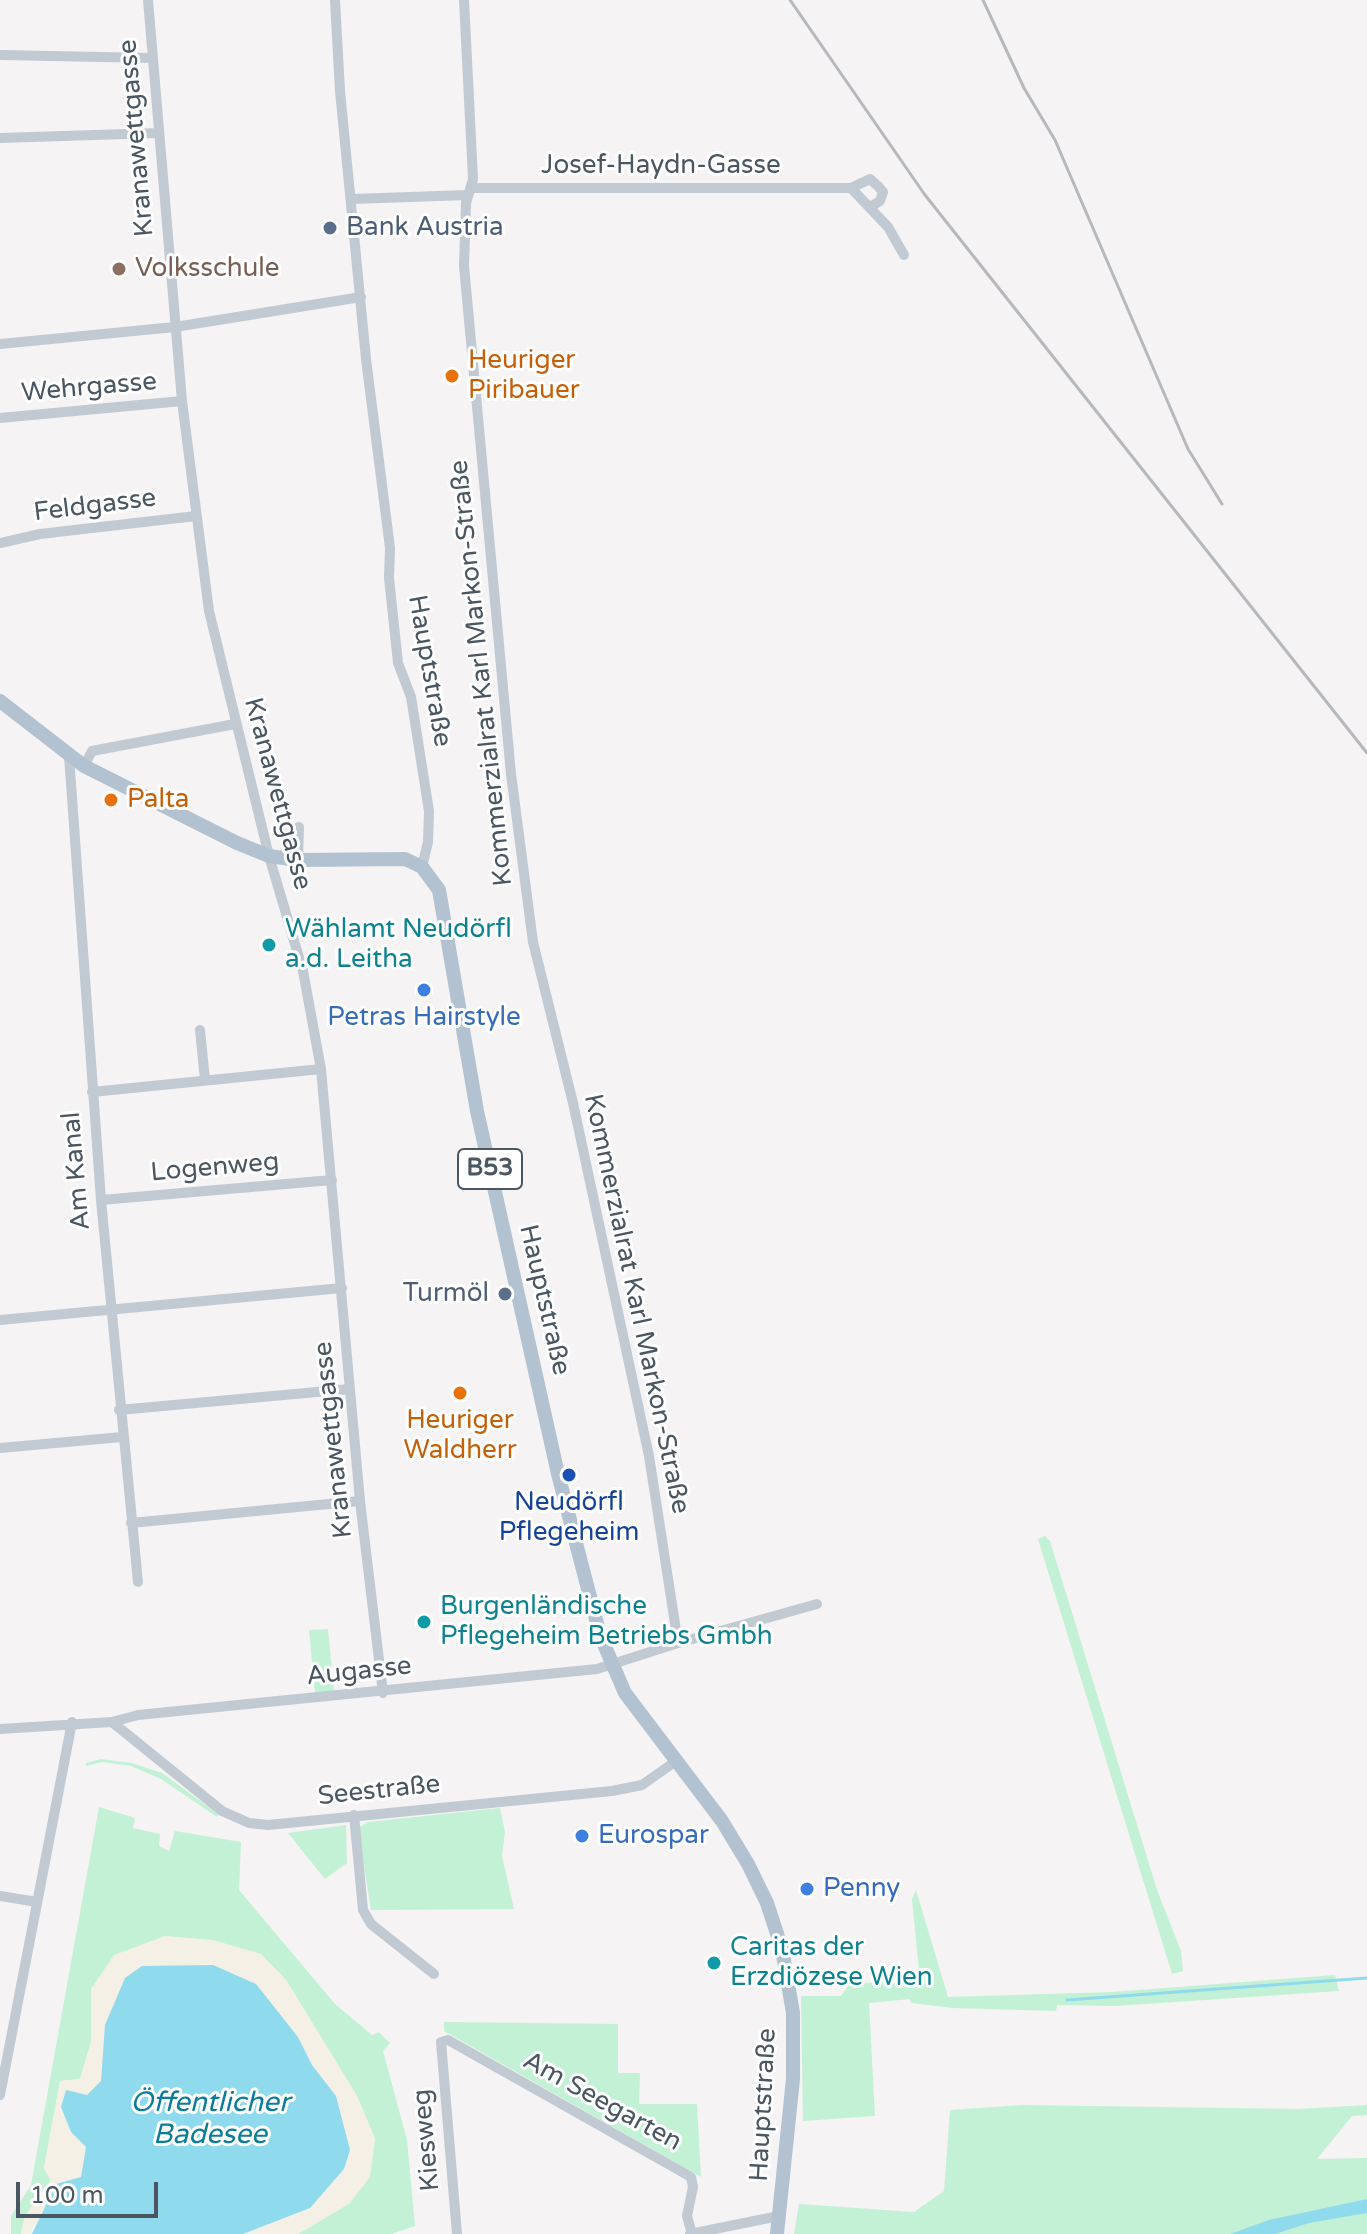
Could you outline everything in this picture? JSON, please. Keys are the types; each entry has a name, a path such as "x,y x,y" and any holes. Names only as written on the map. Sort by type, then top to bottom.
{"main road":[{"path":"0,701 84,766 269,856 298,860 390,857 422,867"},
{"name":"Hauptstraße","path":"422,867 439,890 443,906 486,1150 582,1573 611,1664 625,1693 722,1821 748,1864 767,1903 782,1949 793,2013 793,2079 777,2234"}],"street":[{"name":"Kranawettgasse","path":"148,0 182,401 209,611 269,856 303,971 321,1069 360,1501 383,1693"},
{"name":"Hauptstraße","path":"335,0 340,91 390,548 389,578 398,663 411,697 429,811 428,842 422,867"},
{"name":"Kommerzialrat Karl Markon-Straße","path":"464,0 470,191 464,266 490,578 533,942 573,1103 649,1456 678,1643"},
{"path":"0,55 152,58"},
{"path":"0,138 158,133"},
{"name":"Josef-Haydn-Gasse","path":"352,199 470,191 851,188 870,179 883,192 880,201 870,207"},
{"path":"851,188 888,227 904,255"},
{"path":"0,344 175,327 361,297"},
{"name":"Wehrgasse","path":"0,418 182,401"},
{"name":"Feldgasse","path":"0,543 40,534 196,516"},
{"path":"84,766 92,751 235,724"},
{"name":"Am Kanal","path":"69,756 101,1200 138,1582"},
{"path":"298,860 299,827"},
{"path":"200,1030 205,1080"},
{"path":"92,1092 321,1069"},
{"name":"Logenweg","path":"101,1200 332,1180"},
{"path":"0,1320 342,1288"},
{"path":"119,1410 350,1389"},
{"path":"0,1448 122,1437"},
{"path":"131,1523 360,1501"},
{"path":"611,1664 817,1604"},
{"name":"Augasse","path":"0,1729 72,1722 112,1722 138,1715 383,1693 597,1669 611,1664"},
{"path":"0,2095 6,2031 37,1902 72,1722"},
{"name":"Seestraße","path":"112,1722 222,1811 249,1823 268,1825 612,1791 642,1785 676,1761"},
{"path":"354,1815 363,1910 371,1924 434,1974"},
{"path":"0,1896 37,1902"},
{"name":"Am Seegarten","path":"441,2042 448,2040 691,2177 693,2187 687,2216 691,2234"},
{"name":"Kiesweg","path":"441,2042 457,2234"},
{"path":"691,2234 779,2216"}],"green space":[{"path":"1045,1536 1050,1541 1157,1890 1181,1951 1183,1971 1172,1974 1038,1539"},
{"path":"328,1629 334,1692 315,1693 309,1630"},
{"path":"101,1759 132,1763 162,1773 218,1814 217,1817 161,1779 131,1766 102,1762 86,1766 86,1763"},
{"path":"99,1807 135,1818 133,1828 160,1834 159,1846 169,1851 175,1831 241,1842 239,1890 335,2004 372,2035 379,2032 390,2043 383,2051 407,2140 415,2226 391,2234 298,2234 350,2203 375,2139 357,2096 286,1980 261,1954 91,1988 91,2042 80,2079 60,2081 44,2168 51,2180 25,2216 21,2234 11,2234 11,2216 31,2185"},
{"path":"500,1808 505,1832 502,1856 514,1909 371,1910 358,1828 368,1822"},
{"path":"346,1825 347,1863 325,1879 288,1833"},
{"path":"916,1890 948,1997 1112,1992 1335,1975 1339,1991 1115,2006 1057,2005 1056,2011 953,2008 911,2003 910,1999 869,2003 875,2116 803,2121 801,1996 841,1996 850,1983 920,1982 912,1899"},
{"path":"444,2022 618,2024 618,2073 640,2073 639,2104 697,2104 701,2177 444,2031"},
{"path":"1023,2105 1298,2109 1367,2105 1367,2115 1352,2116 1317,2159 1367,2158 1367,2234 794,2234 799,2204 914,2212 944,2191 950,2110"}],"sand":[{"path":"165,1936 213,1940 261,1954 286,1980 357,2096 375,2139 370,2177 350,2203 298,2234 243,2234 310,2208 336,2096 312,2065 298,2037 255,1984 106,2025 101,2081 87,2095 71,2132 86,2147 81,2177 32,2227 32,2234 21,2234 25,2216 51,2180 44,2169 60,2081 80,2079 91,2042 91,1989 114,1955"}],"water":[{"name":"Öffentlicher Badesee","path":"213,1965 256,1984 298,2037 312,2065 336,2096 350,2150 344,2169 310,2208 243,2234 32,2234 56,2184 81,2177 86,2147 71,2132 61,2107 66,2090 87,2095 101,2081 105,2025 125,1978 142,1966"},
{"path":"1367,2199 1367,2213 1309,2223 1275,2234 1230,2234 1269,2220"}],"waterway":[{"path":"1067,2000 1367,1978"}],"railway":[{"path":"790,0 925,195 1367,753"},
{"path":"983,0 1024,88 1055,140 1188,449 1222,504"}],"place":[{"name":"Bank Austria","path":"330,228"},
{"name":"Volksschule","path":"119,269"},
{"name":"Heuriger Piribauer","path":"452,376"},
{"name":"Palta","path":"111,800"},
{"name":"Wählamt Neudörfl a.d. Leitha","path":"269,945"},
{"name":"Petras Hairstyle","path":"424,990"},
{"name":"Turmöl","path":"505,1294"},
{"name":"Heuriger Waldherr","path":"460,1393"},
{"name":"Neudörfl Pflegeheim","path":"569,1475"},
{"name":"Burgenländische Pflegeheim Betriebs Gmbh","path":"424,1622"},
{"name":"Eurospar","path":"582,1836"},
{"name":"Penny","path":"807,1889"},
{"name":"Caritas der Erzdiözese Wien","path":"714,1963"}]}
